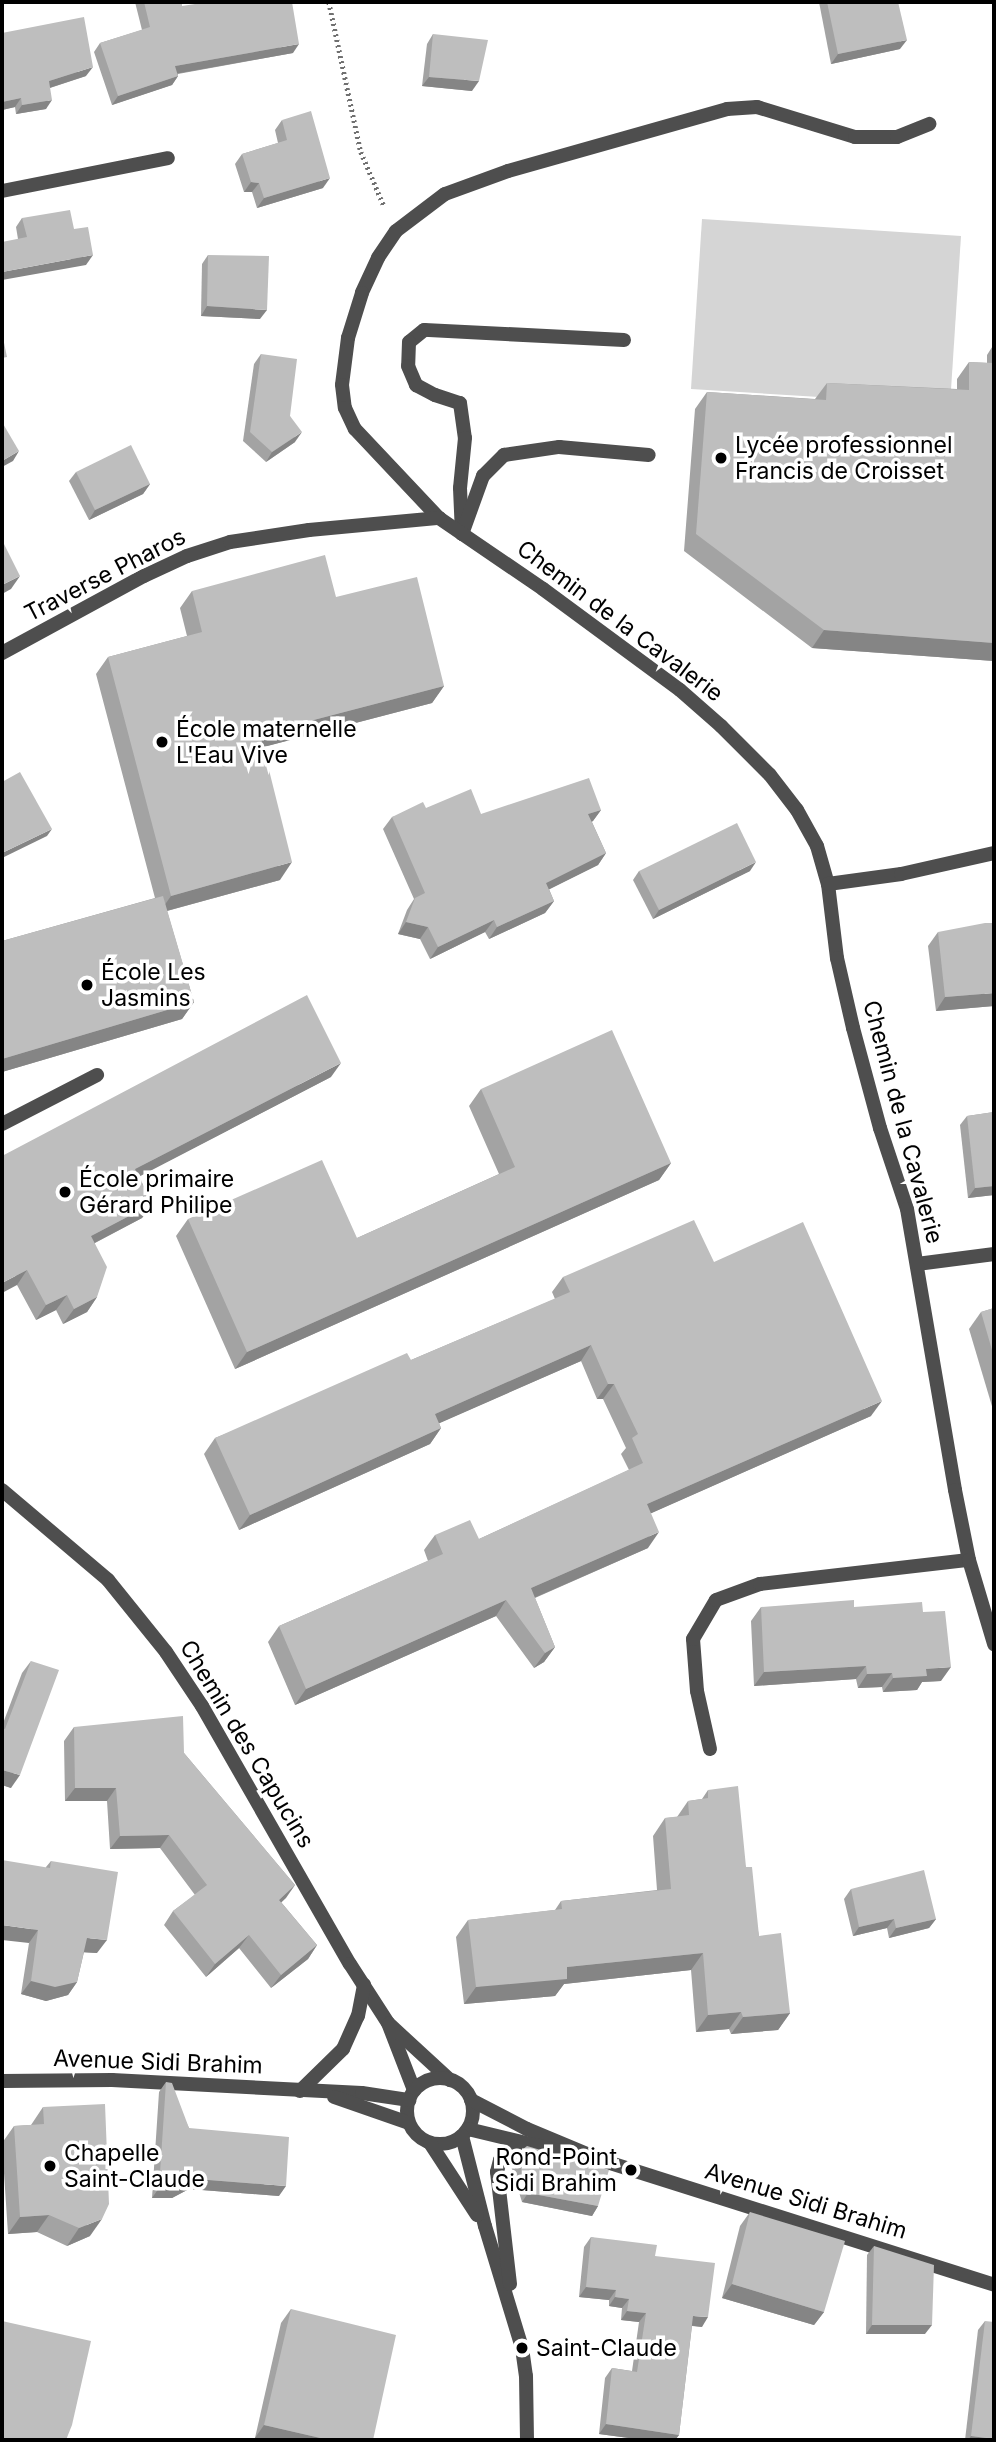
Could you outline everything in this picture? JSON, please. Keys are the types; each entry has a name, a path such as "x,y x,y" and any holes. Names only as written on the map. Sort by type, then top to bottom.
{"street":[{"name":"Chemin de la Cavalerie","path":"929,124 897,137 855,137 757,107 727,109 508,172 445,194 396,231 378,258 362,293 348,338 342,385 345,408 355,429 376,455 439,518 659,674 721,726 770,775 797,810 817,846 828,884 837,958 853,1028 907,1209 969,1560 994,1644"},
{"path":"2,191 168,158"},
{"path":"462,534 460,488 465,438 460,403 416,385 408,366 409,341 424,330 624,340"},
{"path":"462,534 483,475 504,455 559,447 649,455"},
{"name":"Traverse Pharos","path":"2,653 144,576 219,546 296,531 439,518"},
{"path":"828,884 901,874 994,853"},
{"path":"2,1124 97,1075"},
{"path":"917,1264 994,1254"},
{"name":"Chemin des Capucins","path":"2,1490 108,1580 166,1652 202,1706 363,1985 388,2023 450,2080"},
{"path":"710,1749 697,1691 694,1639 716,1600 760,1584 969,1560"},
{"path":"307,2091 343,2049 358,2016 363,1985"},
{"name":"Chemin des Capucins","path":"388,2023 412,2095"},
{"name":"Avenue Sidi Brahim","path":"2,2081 112,2080 412,2095"},
{"path":"430,2143 441,2144 465,2132 472,2120 471,2100 459,2085 450,2080 431,2080 412,2095 409,2123 413,2132 430,2143 485,2226"},
{"name":"Avenue Sidi Brahim","path":"307,2091 409,2123"},
{"name":"Avenue Sidi Brahim","path":"471,2100 527,2129 604,2161 994,2285"},
{"path":"465,2132 485,2226 514,2316"},
{"name":"Avenue Sidi Brahim","path":"465,2132 604,2161"},
{"path":"523,2144 508,2151 500,2160 497,2172 514,2316 526,2376 527,2440"}],"path":[{"path":"329,2 361,152 396,231"}],"shaded area":[{"path":"702,219 961,236 950,405 691,389"}],"building":[{"path":"144,2 181,2 182,6 208,2 292,2 299,44 175,66 178,76 118,96 100,43 150,27"},
{"path":"827,2 898,2 907,40 838,54"},
{"path":"84,17 93,67 49,81 52,100 22,105 21,98 2,102 2,33"},
{"path":"433,34 488,40 479,81 429,77"},
{"path":"311,111 330,178 264,198 259,183 251,182 242,154 287,140 282,120"},
{"path":"70,210 74,229 88,227 93,255 2,272 2,242 27,237 22,218"},
{"path":"208,255 269,256 267,310 207,306"},
{"path":"2,333 7,357 2,358"},
{"path":"261,354 297,359 290,416 302,432 272,452 250,432"},
{"path":"969,362 994,363 994,643 824,630 696,534 707,392 826,400 827,383 969,390"},
{"path":"2,422 19,451 2,461"},
{"path":"131,445 150,484 95,510 76,472"},
{"path":"2,540 20,576 2,585"},
{"name":"École maternelle L'Eau Vive","path":"325,555 336,597 417,577 444,686 260,734 292,862 171,896 108,657 202,632 192,591"},
{"path":"20,772 52,829 2,853 2,782"},
{"path":"589,778 601,810 588,814 606,853 546,883 554,901 497,927 494,920 438,947 428,927 406,922 415,898 425,893 392,817 423,802 426,808 471,789 481,814"},
{"path":"737,823 756,862 659,910 639,871"},
{"name":"École Les Jasmins","path":"163,896 194,1002 2,1059 2,941"},
{"path":"994,923 994,993 945,997 938,932"},
{"path":"307,995 341,1063 135,1169 152,1204 91,1236 107,1267 97,1297 74,1309 67,1295 46,1305 27,1270 2,1283 2,1156"},
{"path":"612,1030 671,1163 247,1352 188,1219 322,1160 357,1238 515,1167 481,1089"},
{"path":"994,1112 994,1186 975,1188 967,1116"},
{"path":"694,1220 714,1262 803,1222 882,1401 647,1504 659,1532 531,1588 555,1647 545,1653 506,1600 306,1689 279,1626 443,1554 435,1535 470,1520 479,1539 643,1463 632,1438 638,1434 614,1384 608,1384 591,1345 435,1414 441,1428 250,1515 215,1438 407,1353 411,1360 570,1292 563,1277"},
{"path":"994,1308 994,1357 981,1312"},
{"path":"854,1600 854,1607 922,1602 923,1612 945,1611 951,1667 926,1669 927,1676 893,1678 892,1673 867,1674 866,1666 764,1672 761,1607"},
{"path":"31,1661 59,1670 20,1775 2,1770 2,1728 5,1729"},
{"path":"183,1716 184,1753 295,1885 279,1900 317,1945 281,1975 249,1935 215,1964 173,1911 207,1885 169,1835 120,1836 116,1788 75,1788 74,1727"},
{"path":"738,1786 746,1867 752,1867 759,1936 781,1933 790,2013 743,2017 741,2012 708,2015 703,1953 567,1967 567,1979 476,1987 468,1920 562,1909 561,1901 671,1889 665,1818 689,1815 688,1801 708,1798 708,1790"},
{"path":"2,1860 50,1868 51,1861 118,1872 107,1940 87,1938 77,1982 55,1987 31,1981 38,1930 2,1925"},
{"path":"924,1870 936,1919 896,1928 894,1919 859,1927 851,1889"},
{"path":"166,2082 172,2083 189,2128 289,2137 286,2186 196,2179 179,2189 159,2188"},
{"name":"Chapelle Saint-Claude","path":"105,2104 109,2204 102,2219 79,2228 49,2215 20,2217 14,2126 44,2124 43,2107"},
{"path":"527,2146 609,2170 598,2206 528,2193 517,2154"},
{"path":"750,2212 845,2241 824,2312 732,2284"},
{"path":"591,2237 657,2245 655,2256 715,2263 708,2317 693,2316 679,2435 606,2424 612,2368 637,2372 646,2313 627,2311 629,2299 615,2297 616,2290 586,2287"},
{"path":"874,2246 934,2265 932,2325 872,2325"},
{"path":"291,2309 396,2335 373,2440 329,2440 264,2425"},
{"path":"2,2321 91,2341 72,2425 66,2440 2,2440"},
{"path":"985,2321 994,2322 994,2439 971,2436"}],"place":[{"name":"Lycée professionnel Francis de Croisset","path":"721,458"},
{"name":"École maternelle L'Eau Vive","path":"162,742"},
{"name":"École Les Jasmins","path":"87,985"},
{"name":"École primaire Gérard Philipe","path":"65,1192"},
{"name":"Chapelle Saint-Claude","path":"50,2166"},
{"name":"Rond-Point Sidi Brahim","path":"631,2170"},
{"name":"Saint-Claude","path":"522,2348"}]}
